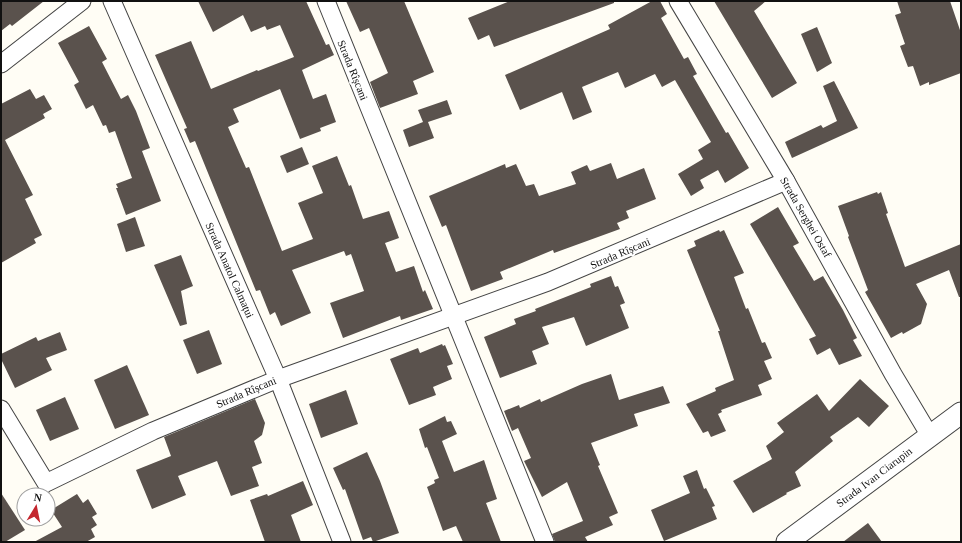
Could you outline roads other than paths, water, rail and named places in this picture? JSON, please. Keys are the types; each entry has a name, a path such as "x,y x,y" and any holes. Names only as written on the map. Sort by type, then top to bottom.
{"street":[{"path":"1,64 82,1"},
{"name":"Strada Anatol Calmațui","path":"112,1 278,379 342,542"},
{"name":"Strada Rîșcani","path":"326,1 452,316 545,542"},
{"name":"Strada Serghei Ostaf","path":"678,1 786,181 893,374 930,436"},
{"name":"Strada Rîșcani","path":"48,487 153,431 278,379 589,266 786,181"},
{"path":"1,409 43,487"},
{"name":"Strada Ivan Ciarupin","path":"787,542 961,413"}]}
